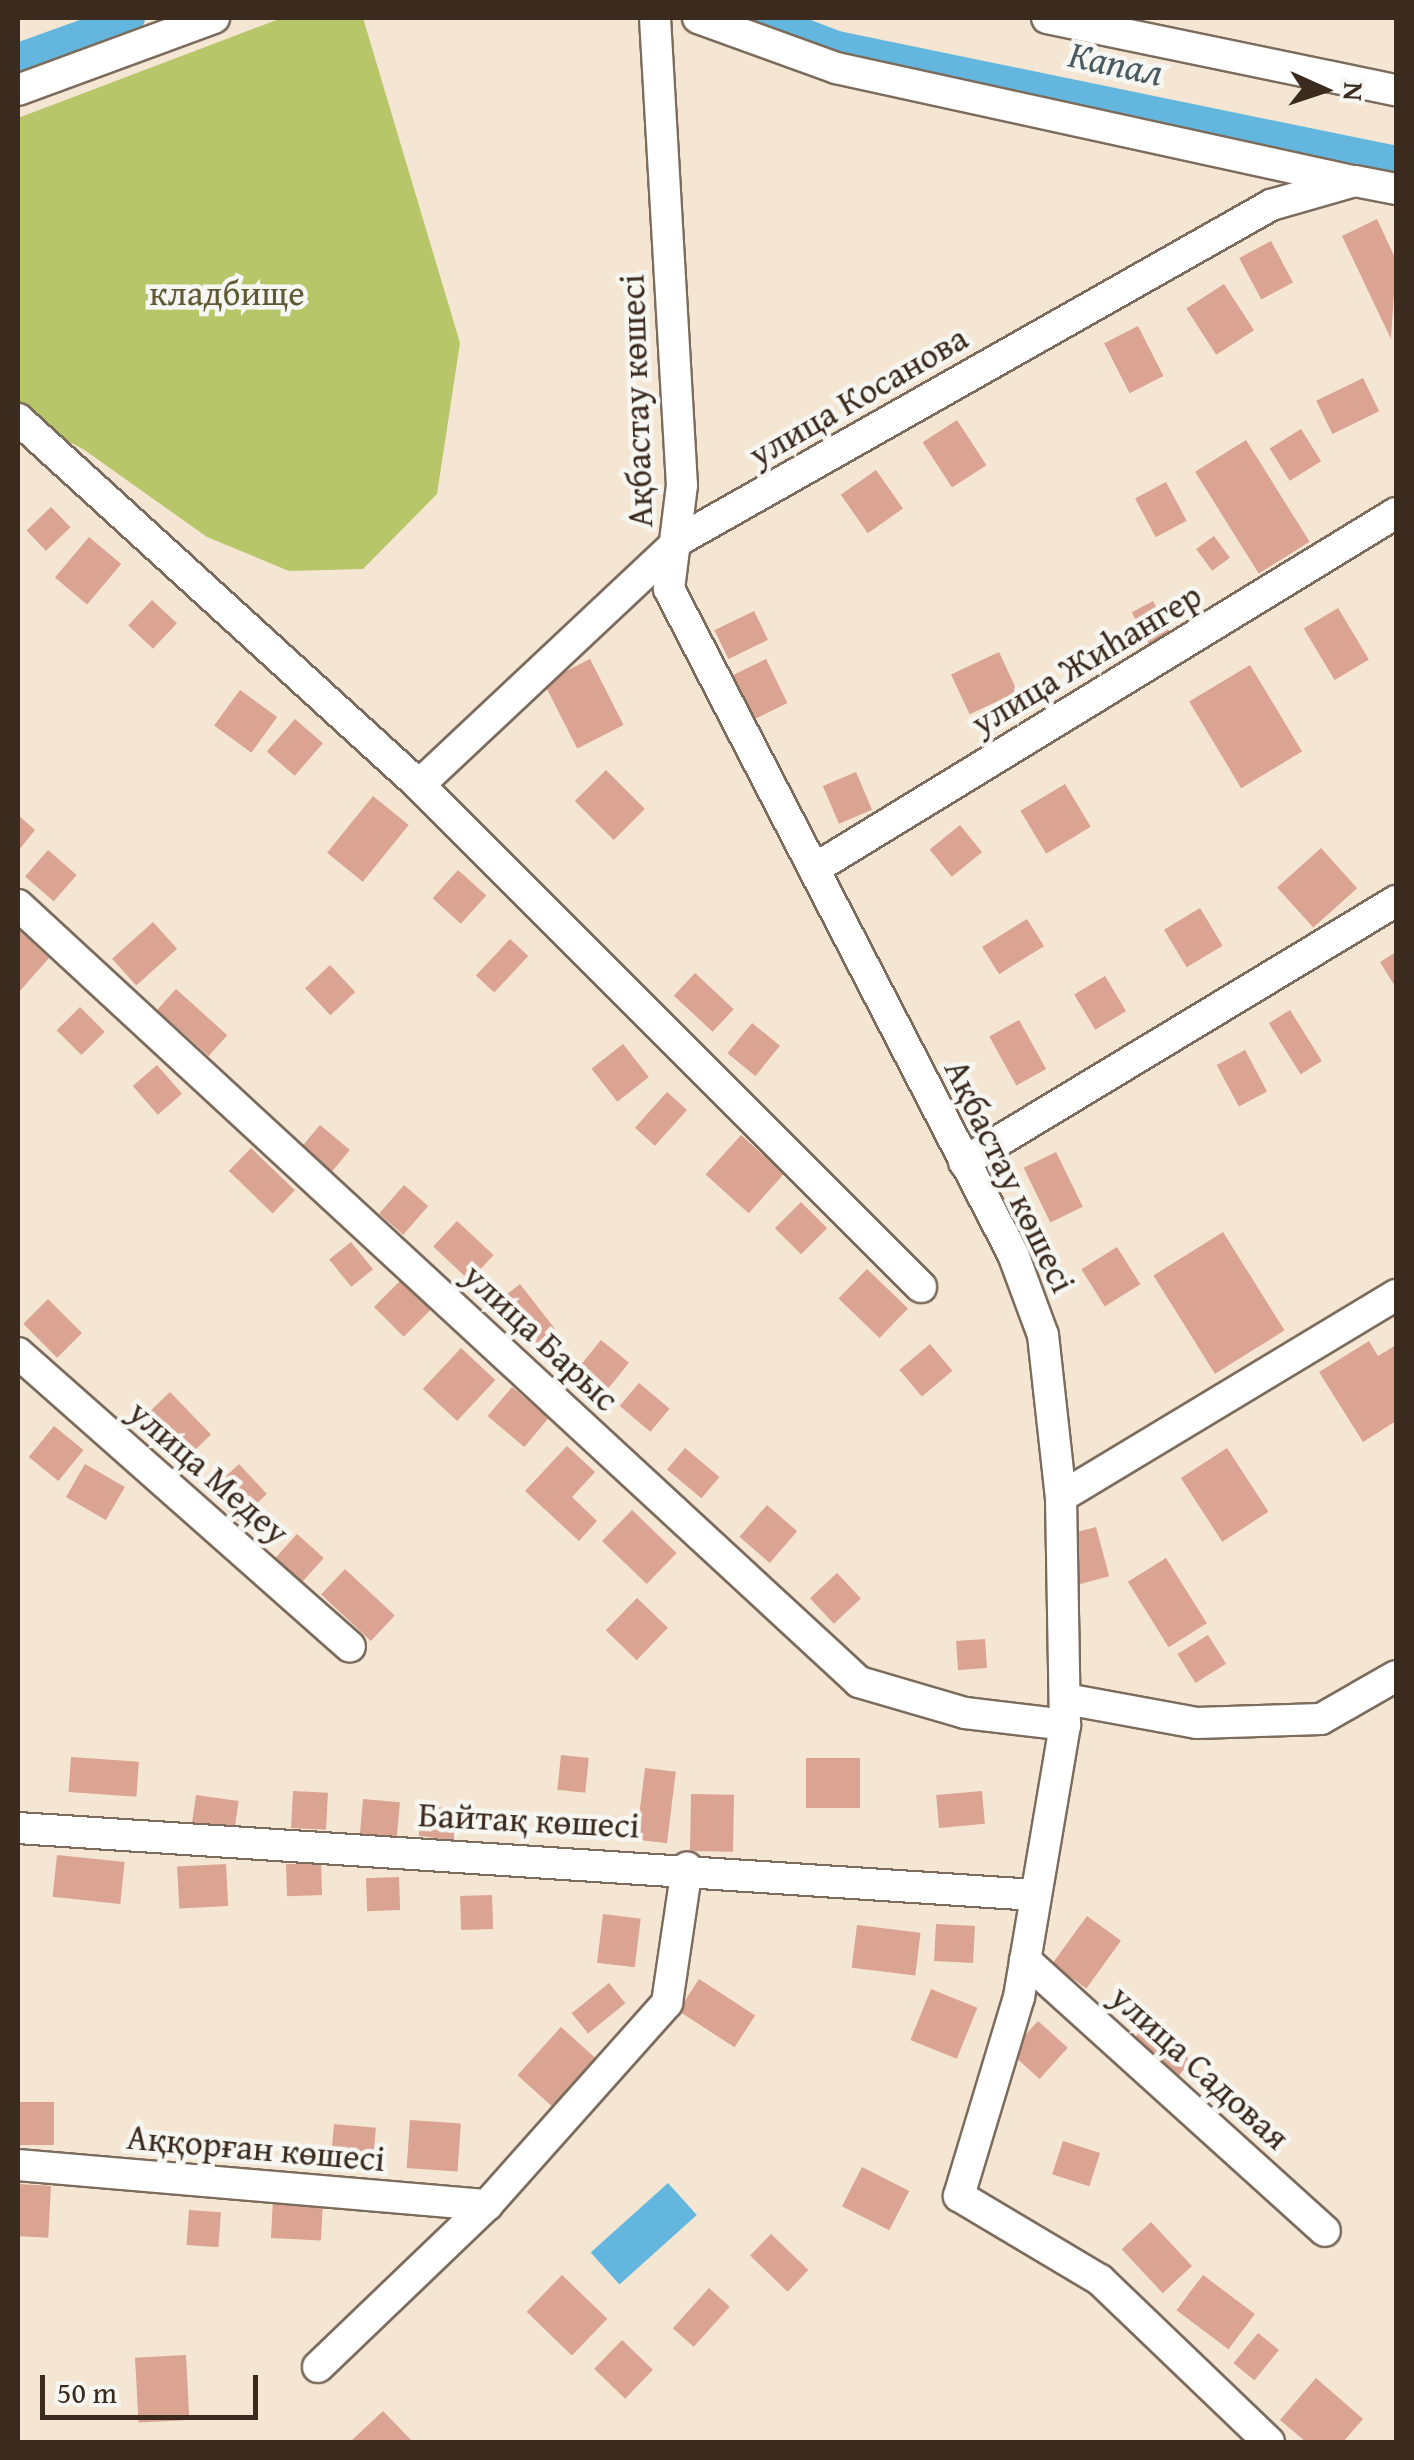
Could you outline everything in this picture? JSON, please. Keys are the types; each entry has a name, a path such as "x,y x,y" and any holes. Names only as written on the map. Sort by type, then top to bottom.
{"street":[{"path":"18,90 214,18"},
{"name":"Ақбастау көшесі","path":"655,18 682,539 668,576 676,609 964,1162 1043,1335 1061,1497 1066,1712 1025,1960 960,2196 1100,2280 1269,2442"},
{"path":"698,18 836,68 1355,181"},
{"path":"1047,18 1396,90"},
{"name":"улица Косанова","path":"419,785 682,539 1271,205 1355,181 1396,189"},
{"path":"18,419 419,785 921,1288"},
{"name":"улица Жиhангер","path":"814,869 1396,513"},
{"path":"964,1162 1396,902"},
{"name":"улица Барыс","path":"18,904 859,1682 965,1713 1066,1712 1197,1723 1321,1718 1396,1676"},
{"path":"1061,1497 1396,1295"},
{"name":"улица Медеу","path":"18,1353 350,1647"},
{"name":"Байтақ көшесі","path":"18,1828 687,1867 1035,1895"},
{"path":"318,2368 488,2205 668,2003 687,1867"},
{"name":"улица Садовая","path":"1025,1960 1325,2231"},
{"name":"Аққорған көшесі","path":"18,2165 488,2205"}],"green space":[{"name":"кладбище","path":"282,18 363,18 460,343 437,494 363,569 289,571 207,537 83,449 18,415 18,118"}],"water":[{"path":"668,2183 697,2215 619,2285 591,2253"}],"building":[{"path":"1377,219 1396,260 1391,339 1342,236"},
{"path":"1271,241 1293,282 1261,299 1239,258"},
{"path":"1224,284 1254,330 1216,355 1186,309"},
{"path":"1138,326 1163,376 1130,393 1104,343"},
{"path":"1363,378 1379,411 1332,434 1316,401"},
{"path":"957,420 986,465 952,488 923,442"},
{"path":"1301,429 1321,461 1290,481 1270,449"},
{"path":"1246,440 1310,542 1259,574 1195,472"},
{"path":"876,470 903,509 868,533 841,495"},
{"path":"1166,482 1187,521 1156,537 1135,498"},
{"path":"51,507 70,527 46,551 27,531"},
{"path":"1214,536 1230,558 1212,571 1196,549"},
{"path":"89,537 121,564 87,605 55,578"},
{"path":"152,600 177,623 153,649 128,626"},
{"path":"1153,601 1172,636 1151,648 1132,612"},
{"path":"1338,608 1369,659 1335,680 1304,629"},
{"path":"754,611 768,640 728,659 714,630"},
{"path":"999,652 1018,692 970,714 951,674"},
{"path":"590,659 624,725 577,749 544,683"},
{"path":"766,659 787,703 751,721 729,677"},
{"path":"1250,665 1302,752 1241,788 1189,702"},
{"path":"240,690 277,717 251,753 214,726"},
{"path":"295,719 323,743 295,776 267,751"},
{"path":"606,770 645,809 614,840 575,801"},
{"path":"856,772 872,810 839,824 823,786"},
{"path":"1065,784 1091,827 1046,854 1020,811"},
{"path":"373,796 409,825 363,882 327,853"},
{"path":"18,815 35,830 18,851"},
{"path":"960,825 982,852 952,877 930,850"},
{"path":"1321,848 1357,888 1313,928 1277,887"},
{"path":"48,850 77,875 54,901 25,876"},
{"path":"458,870 486,895 461,924 433,898"},
{"path":"1200,908 1223,946 1187,967 1164,930"},
{"path":"1027,919 1044,946 999,974 982,947"},
{"path":"153,922 177,949 136,986 112,959"},
{"path":"18,929 49,958 18,993"},
{"path":"510,939 528,956 494,993 476,976"},
{"path":"1396,952 1396,988 1380,962"},
{"path":"330,965 355,992 330,1015 305,988"},
{"path":"695,973 734,1009 713,1032 674,996"},
{"path":"1105,976 1126,1011 1095,1030 1074,995"},
{"path":"176,989 227,1035 209,1056 157,1010"},
{"path":"80,1007 105,1032 81,1055 57,1030"},
{"path":"1290,1010 1322,1061 1301,1074 1269,1023"},
{"path":"1019,1020 1046,1069 1016,1085 989,1036"},
{"path":"752,1023 780,1046 755,1076 727,1053"},
{"path":"623,1044 649,1077 617,1102 591,1069"},
{"path":"1245,1050 1267,1091 1239,1107 1217,1065"},
{"path":"157,1065 182,1094 158,1115 133,1086"},
{"path":"667,1092 687,1110 655,1146 635,1128"},
{"path":"320,1125 350,1150 332,1172 302,1146"},
{"path":"741,1135 784,1174 749,1213 706,1174"},
{"path":"251,1148 295,1190 273,1213 229,1171"},
{"path":"1056,1152 1083,1207 1050,1223 1024,1168"},
{"path":"404,1185 428,1206 403,1235 379,1214"},
{"path":"801,1202 827,1228 801,1254 775,1228"},
{"path":"457,1221 494,1255 470,1281 433,1247"},
{"path":"1223,1232 1284,1330 1215,1374 1153,1275"},
{"path":"351,1242 373,1269 351,1287 329,1260"},
{"path":"1117,1247 1140,1284 1105,1307 1081,1269"},
{"path":"867,1269 908,1309 880,1338 839,1298"},
{"path":"403,1278 433,1308 404,1337 374,1307"},
{"path":"520,1284 555,1329 532,1347 497,1302"},
{"path":"48,1299 82,1333 57,1358 23,1324"},
{"path":"601,1340 629,1363 601,1398 573,1375"},
{"path":"1369,1341 1378,1356 1396,1345 1396,1421 1363,1442 1319,1372"},
{"path":"930,1344 952,1371 922,1397 899,1370"},
{"path":"461,1348 495,1380 457,1421 423,1389"},
{"path":"639,1383 670,1409 650,1432 620,1406"},
{"path":"512,1387 549,1418 524,1447 488,1416"},
{"path":"170,1392 211,1434 180,1464 139,1422"},
{"path":"54,1426 84,1450 58,1481 29,1457"},
{"path":"567,1446 595,1472 572,1497 597,1521 579,1541 525,1491"},
{"path":"685,1448 719,1477 701,1498 667,1469"},
{"path":"1227,1448 1268,1512 1222,1542 1181,1478"},
{"path":"85,1464 125,1487 106,1520 66,1497"},
{"path":"239,1464 267,1494 238,1521 210,1491"},
{"path":"767,1505 797,1531 770,1563 739,1537"},
{"path":"632,1510 677,1553 647,1584 602,1541"},
{"path":"1096,1527 1109,1576 1079,1584 1066,1535"},
{"path":"297,1534 324,1558 298,1586 272,1562"},
{"path":"1166,1558 1207,1623 1169,1647 1128,1582"},
{"path":"345,1569 395,1615 371,1641 321,1595"},
{"path":"837,1573 861,1599 834,1624 810,1598"},
{"path":"637,1598 668,1628 637,1660 606,1630"},
{"path":"1208,1635 1226,1664 1195,1683 1177,1654"},
{"path":"985,1639 987,1668 958,1670 956,1641"},
{"path":"561,1755 589,1758 585,1793 557,1790"},
{"path":"71,1757 139,1762 136,1797 69,1792"},
{"path":"806,1758 860,1758 860,1808 806,1808"},
{"path":"645,1768 676,1772 667,1843 636,1839"},
{"path":"293,1791 328,1793 326,1830 291,1828"},
{"path":"982,1791 985,1824 939,1828 936,1795"},
{"path":"691,1794 734,1795 733,1852 690,1851"},
{"path":"196,1795 239,1801 235,1830 192,1824"},
{"path":"363,1799 400,1802 397,1840 360,1837"},
{"path":"423,1805 459,1810 454,1841 419,1836"},
{"path":"57,1855 125,1862 120,1904 53,1897"},
{"path":"321,1863 322,1895 287,1896 286,1864"},
{"path":"226,1864 228,1906 179,1909 177,1867"},
{"path":"399,1877 400,1910 367,1911 366,1878"},
{"path":"492,1895 493,1929 461,1930 460,1896"},
{"path":"603,1914 641,1919 635,1967 597,1963"},
{"path":"1087,1916 1121,1941 1086,1988 1052,1964"},
{"path":"936,1924 975,1926 973,1963 934,1961"},
{"path":"857,1925 921,1933 915,1975 852,1968"},
{"path":"699,1979 755,2015 734,2047 678,2011"},
{"path":"609,1983 625,2003 588,2033 572,2013"},
{"path":"931,1989 977,2008 957,2059 910,2040"},
{"path":"1038,2021 1068,2048 1040,2079 1010,2052"},
{"path":"1146,2024 1191,2061 1172,2084 1127,2047"},
{"path":"561,2027 601,2063 558,2111 518,2075"},
{"path":"18,2102 54,2102 54,2145 18,2145"},
{"path":"410,2120 461,2124 458,2171 407,2168"},
{"path":"334,2124 376,2128 373,2166 331,2162"},
{"path":"1063,2141 1100,2153 1089,2186 1052,2174"},
{"path":"862,2167 909,2191 889,2230 842,2206"},
{"path":"18,2184 51,2186 48,2238 18,2236"},
{"path":"273,2199 323,2202 321,2241 271,2238"},
{"path":"189,2210 221,2212 218,2247 187,2245"},
{"path":"1151,2222 1192,2266 1163,2293 1122,2249"},
{"path":"771,2234 808,2270 788,2292 750,2256"},
{"path":"562,2275 607,2319 572,2355 527,2312"},
{"path":"1203,2275 1255,2314 1228,2349 1177,2310"},
{"path":"709,2288 730,2307 694,2347 673,2328"},
{"path":"1258,2333 1279,2350 1254,2380 1233,2363"},
{"path":"622,2340 653,2370 625,2399 594,2369"},
{"path":"186,2355 189,2420 138,2423 135,2358"},
{"path":"1316,2378 1363,2419 1343,2442 1306,2442 1280,2420"},
{"path":"383,2411 413,2442 350,2442"}],"waterway":[{"name":"Капал","path":"18,58 130,18"},
{"name":"Капал","path":"764,18 837,46 1396,161"}]}
